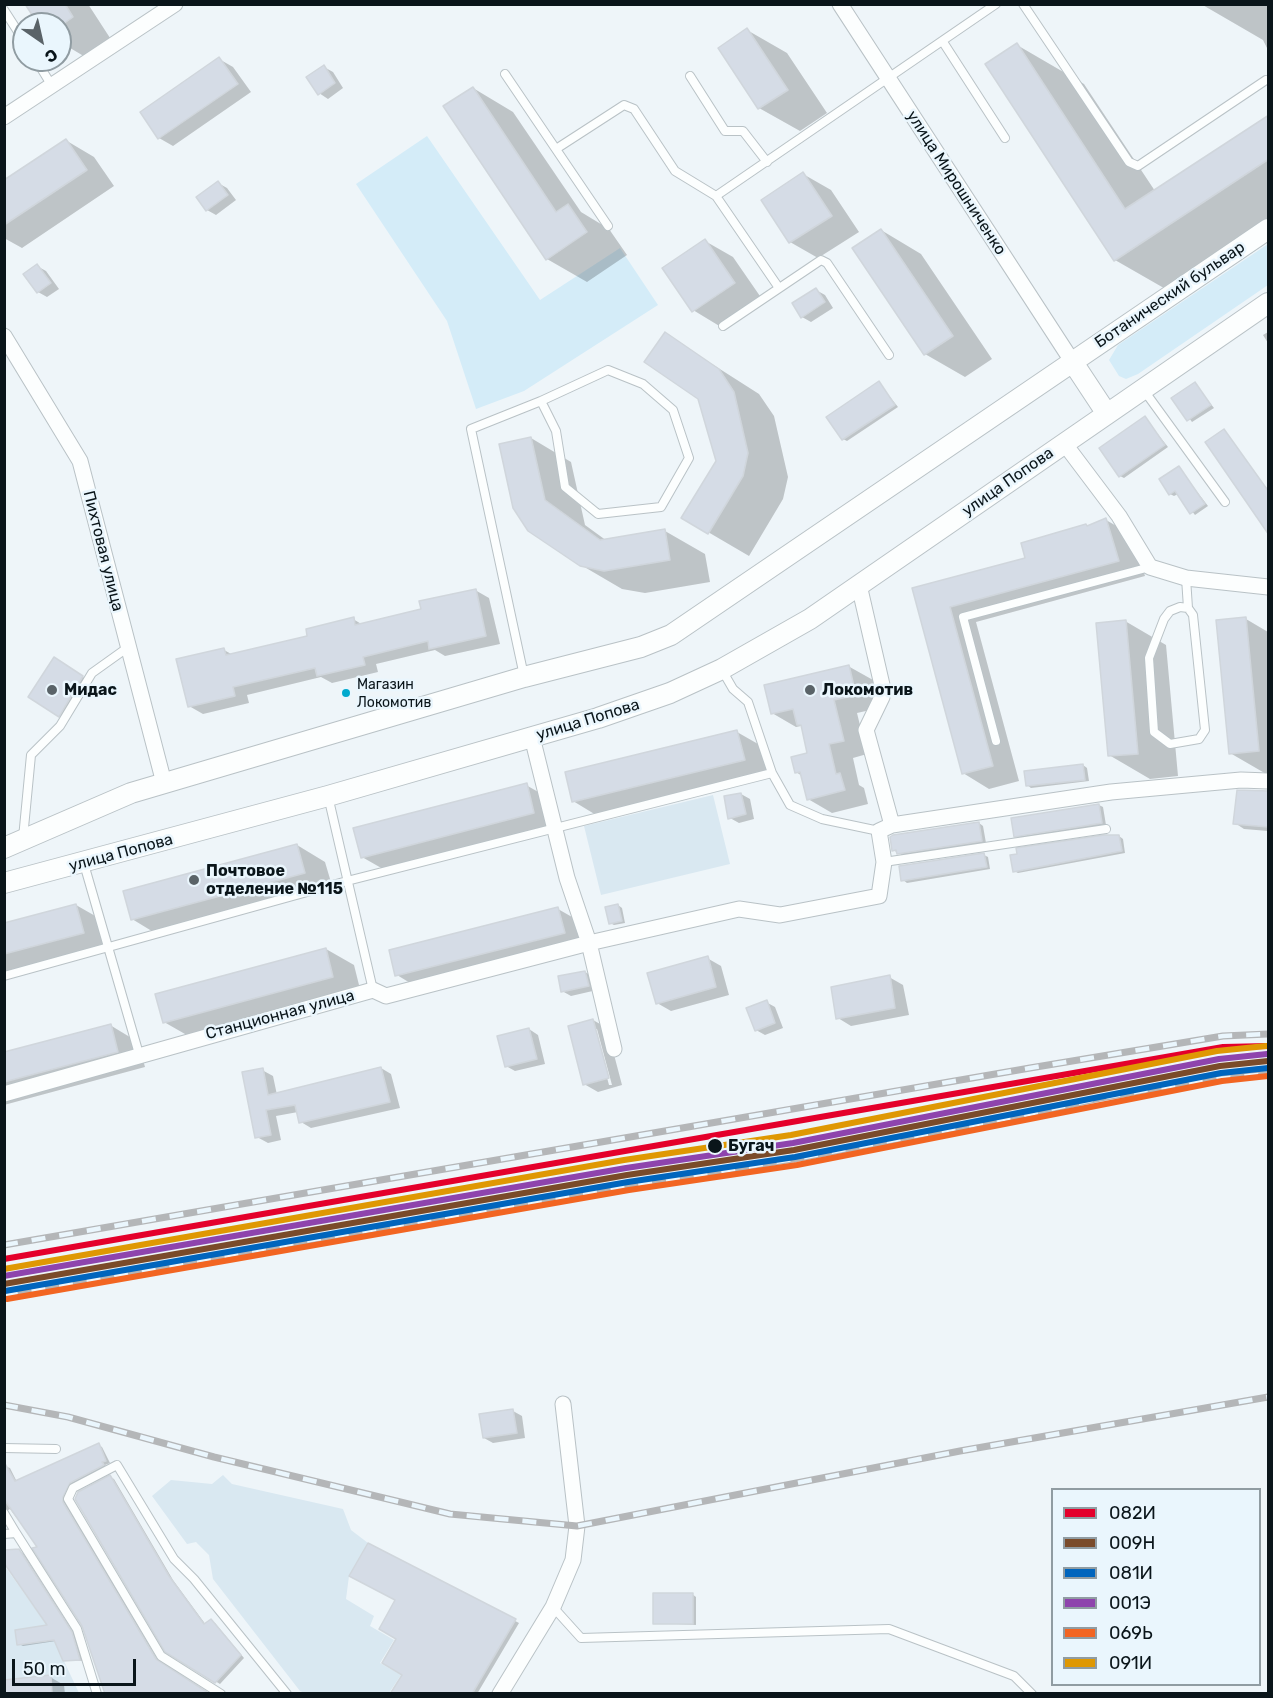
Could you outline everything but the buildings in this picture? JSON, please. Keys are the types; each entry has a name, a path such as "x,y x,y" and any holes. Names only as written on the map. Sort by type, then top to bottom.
{"street":[{"path":"4,117 176,4"},
{"name":"улица Мирошниченко","path":"840,4 1072,362"},
{"name":"Ботанический бульвар","path":"1072,362 1269,229"},
{"path":"4,848 131,793 524,677 641,647 671,635 1072,362 1107,414 1269,303"},
{"name":"Пихтовая улица","path":"4,336 80,461 164,783"},
{"name":"улица Попова","path":"4,883 84,864 328,796 660,697 722,669 810,619 1107,414"},
{"path":"1064,443 1119,516 1150,567 1186,578 1269,587"},
{"path":"859,585 882,685 882,697 866,730 886,828 884,862"},
{"path":"532,737 567,878 590,943 615,1048"},
{"path":"886,828 1111,792 1241,780 1269,781"},
{"name":"Станционная улица","path":"4,1094 139,1054 373,990 386,996 590,943 739,909 780,915 879,896 884,862"},
{"path":"500,1694 553,1607 573,1560 577,1526 563,1404"}],"lane":[{"path":"716,196 996,4"},
{"path":"1023,4 1130,162 1138,166 1266,80"},
{"path":"943,42 1005,138"},
{"path":"43,72 52,86"},
{"path":"505,74 608,226"},
{"path":"690,76 725,131 743,131 766,162"},
{"path":"556,149 624,105 634,109 675,171 716,196 779,288"},
{"path":"723,326 820,260 827,263 889,355"},
{"path":"524,677 471,429 541,401 608,370 643,384 673,410 689,458 661,507 598,514 565,487 556,431 541,401"},
{"path":"1143,389 1225,502"},
{"path":"996,741 963,617 1150,567"},
{"path":"1186,578 1188,608 1193,615 1205,730 1199,738 1170,744 1154,732 1149,658 1164,619 1170,611 1180,607 1188,608"},
{"path":"23,838 31,754 60,726 92,673 127,648"},
{"path":"722,669 733,689 748,702 772,773 790,805 822,819 886,828"},
{"path":"4,975 347,881 772,773"},
{"path":"328,796 373,990"},
{"path":"884,862 1106,829"},
{"path":"84,864 110,946 139,1054"},
{"path":"4,1448 56,1449"},
{"path":"221,1694 161,1656 68,1499 73,1488 117,1465 174,1559 194,1579 286,1694"},
{"path":"4,1513 77,1629 97,1694"},
{"path":"4,1534 16,1533"},
{"path":"553,1607 582,1638 889,1629 1014,1676 1032,1694"}],"shaded area":[{"path":"427,136 540,300 620,248 658,305 524,391 476,409 447,321 356,184"},
{"path":"1268,244 1268,285 1138,374 1126,379 1119,376 1109,360 1118,345"},
{"path":"713,795 730,864 601,895 584,826"},
{"path":"223,1475 232,1484 343,1509 351,1530 368,1543 349,1576 346,1599 374,1616 370,1626 394,1640 380,1663 401,1675 389,1693 307,1694 300,1691 213,1579 209,1555 196,1542 187,1544 152,1496 171,1480 212,1484"},
{"path":"4,1565 47,1625 79,1693 5,1694"}],"railway":[{"path":"4,1245 1030,1068 1223,1036 1268,1034"},
{"path":"4,1296 316,1239 805,1157 1100,1098 1198,1081 1268,1074"},
{"path":"4,1405 68,1417 214,1457 450,1514 577,1526 960,1451 1268,1397"}],"transit line":[{"name":"091И","path":"4,1269 624,1160 791,1135 1217,1051 1266,1046"},
{"name":"082И","path":"4,1259 1223,1047 1268,1046"},
{"name":"001Э","path":"4,1276 626,1168 793,1143 1219,1059 1267,1054"},
{"name":"009Н","path":"4,1284 627,1175 794,1150 1220,1066 1268,1061"},
{"name":"081И","path":"5,1291 628,1182 795,1157 1221,1073 1268,1068"},
{"name":"069Ь","path":"7,1299 629,1190 797,1165 1222,1081 1268,1076"}],"place":[{"name":"Мидас","path":"52,690"},
{"name":"Локомотив","path":"810,690"},
{"name":"Магазин Локомотив","path":"346,693"},
{"name":"Почтовое отделение №115","path":"194,880"},
{"name":"Бугач","path":"715,1146"}]}
